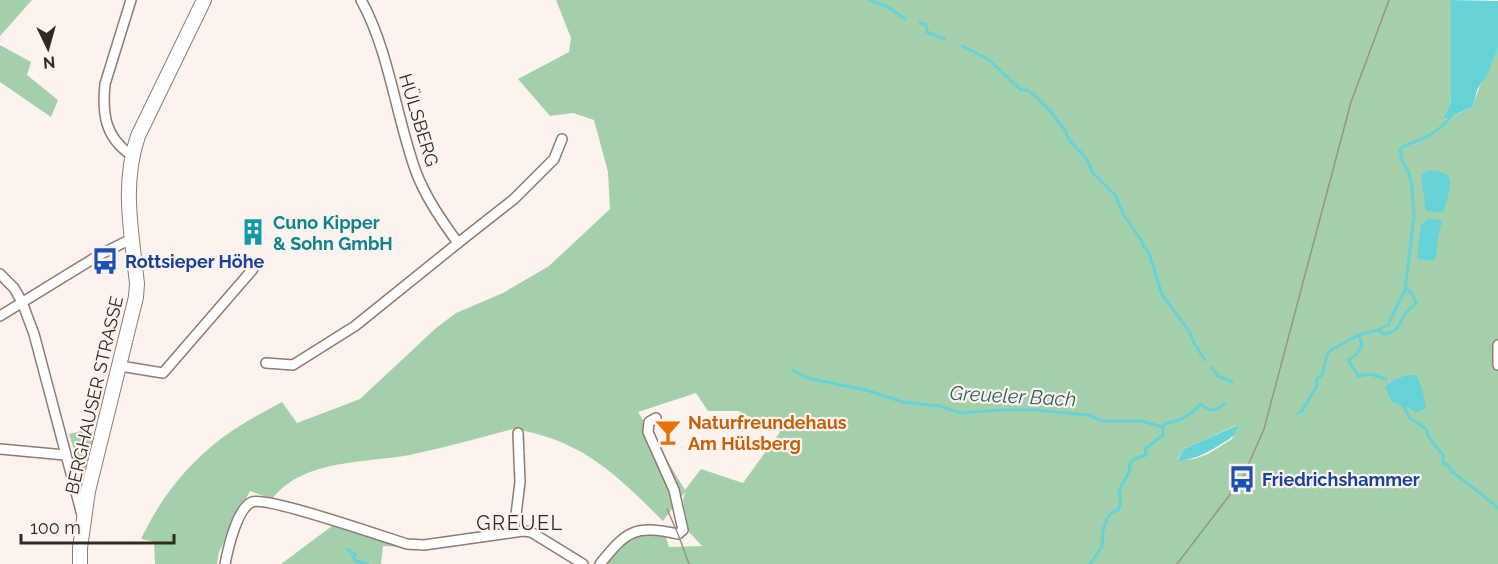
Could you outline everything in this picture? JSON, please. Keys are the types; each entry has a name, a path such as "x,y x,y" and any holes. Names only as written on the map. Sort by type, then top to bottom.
{"street":[{"path":"131,0 105,84 104,96 110,133 118,146 131,155"},
{"name":"BERGHAUSER STRASSE","path":"80,564 80,548 92,471 136,297 128,188 131,155 204,0"},
{"name":"HÜLSBERG","path":"361,0 376,33 416,173 433,208 458,243"},
{"path":"266,363 293,365 355,326 513,199 554,159 562,139"},
{"path":"0,316 101,254 133,238"},
{"path":"120,366 162,373 253,269"},
{"path":"0,274 14,288 34,334 84,520"},
{"path":"1498,345 1498,365"},
{"path":"600,564 624,536 651,530 678,534 683,530 674,490 648,432 649,422 656,418"},
{"path":"514,531 520,482 518,433"},
{"path":"0,449 65,455"},
{"path":"225,564 234,529 245,507 253,501 282,505 401,542 424,545 514,531 531,532 583,564"}],"green space":[{"path":"0,0 32,0 0,36"},
{"path":"556,0 1451,0 1451,96 1444,120 1473,107 1498,48 1498,564 602,564 615,548 638,534 665,535 669,547 702,546 689,532 683,501 685,492 663,521 630,489 596,461 559,441 513,429 414,454 338,464 319,469 286,485 272,499 250,491 219,552 217,564 155,564 154,542 141,539 165,497 209,448 244,423 282,402 297,423 360,399 436,328 456,313 503,293 549,266 610,209 608,172 594,120 573,113 550,116 518,79 569,52 571,38","holes":["1416,374 1415,413 1389,382","696,393 708,411 738,411 780,432 743,483 701,469 685,490 638,412","1237,425 1232,439 1208,454 1194,459 1177,460 1184,449"]},
{"path":"0,45 31,62 27,75 58,100 51,117 0,82"},
{"path":"81,431 94,434 83,478 69,434"},
{"path":"332,526 406,547 383,546 381,564 281,564"}],"water":[{"path":"1451,0 1498,1 1498,48 1488,73 1477,90 1473,107 1443,120 1450,105 1451,96"},
{"path":"1427,171 1438,171 1449,177 1450,189 1444,211 1441,213 1426,211 1421,175"},
{"path":"1427,219 1442,221 1436,257 1433,261 1417,257 1421,225"},
{"path":"1416,374 1426,408 1415,413 1408,407 1392,402 1385,387 1395,379"},
{"path":"1238,425 1233,436 1218,446 1199,456 1177,461 1184,449"}],"waterway":[{"path":"870,0 887,6 905,19"},
{"path":"920,23 926,25 927,32 945,39"},
{"path":"962,46 988,59 1021,90 1027,90 1034,95 1065,130 1069,140 1086,158 1093,173 1116,196 1123,214 1149,253 1162,295 1189,331 1205,360"},
{"path":"1298,413 1302,411 1317,386 1316,380 1322,375 1327,355 1331,350 1359,335 1388,325 1405,290 1414,216 1412,187 1400,149 1432,134 1452,115"},
{"path":"1378,330 1383,334 1395,330 1416,303 1413,295 1406,288"},
{"path":"1359,335 1362,346 1356,355 1348,360 1358,376 1370,374 1386,379"},
{"path":"1211,367 1218,376 1232,382"},
{"name":"Greueler Bach","path":"793,370 807,378 866,390 903,402 939,406 961,413 1035,410 1088,415 1103,421 1141,421 1163,427"},
{"path":"1090,564 1102,547 1103,531 1107,519 1112,512 1118,510 1121,504 1119,490 1130,471 1129,465 1134,459 1146,455 1145,449 1163,435 1163,427 1166,423 1185,417 1201,404 1213,410 1225,403"},
{"path":"1402,403 1409,417 1426,429 1429,438 1443,455 1443,463 1498,508"},
{"path":"347,549 356,555 353,557 356,561 368,564"}],"tram line":[{"path":"1177,564 1242,479 1264,429 1351,102 1389,0"},
{"path":"667,509 689,564"}],"place":[{"name":"Cuno Kipper & Sohn GmbH","path":"253,232"},
{"name":"Rottsieper Höhe","path":"105,261"},
{"name":"Naturfreundehaus Am Hülsberg","path":"668,432"},
{"name":"Friedrichshammer","path":"1242,479"}],"district":[{"name":"GREUEL","path":"520,523"}]}
